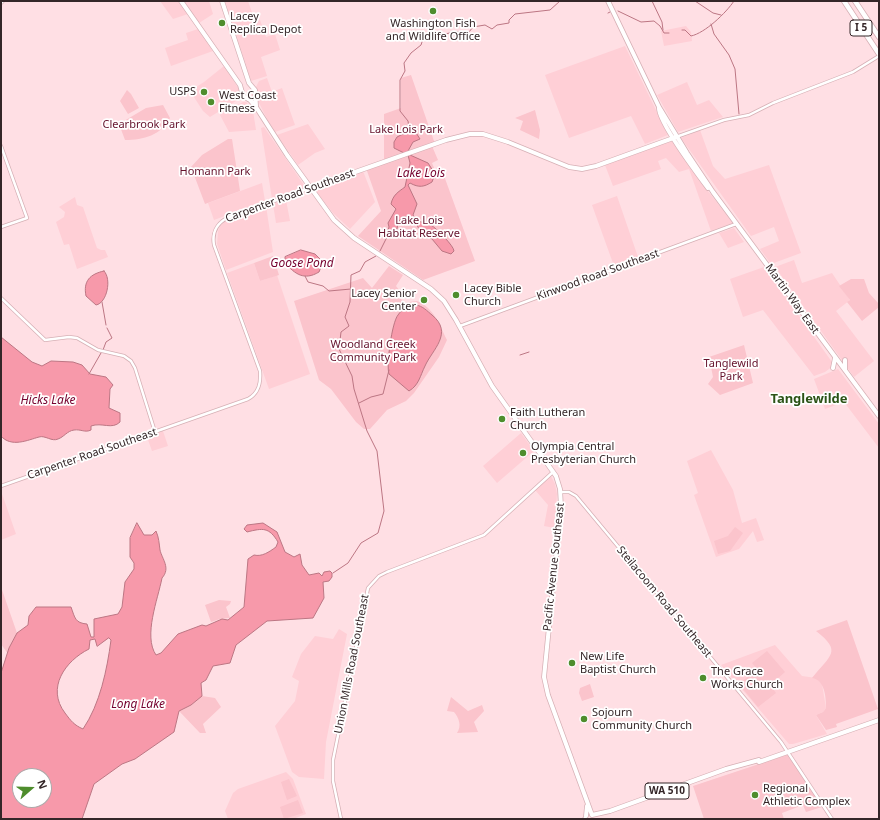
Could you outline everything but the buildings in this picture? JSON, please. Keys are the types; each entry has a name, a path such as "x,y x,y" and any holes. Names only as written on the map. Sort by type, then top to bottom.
{"highway":[{"name":"I 5","path":"844,1 879,55"},
{"name":"I 5","path":"855,1 879,37"}],"main road":[{"path":"181,1 242,90 243,96 249,99 254,95 255,90 251,86 222,1"},
{"name":"Martin Way East","path":"608,1 659,107 659,110 696,172 737,224 846,372 879,420"},
{"path":"242,90 246,86 251,86"},
{"name":"Pacific Avenue Southeast","path":"254,95 256,107"},
{"name":"Pacific Avenue Southeast","path":"249,99 256,107 327,212 345,230 437,294 451,310 491,384 553,472 560,492 561,507 543,673 546,690 585,798 594,817"},
{"name":"Carpenter Road Southeast","path":"310,188 465,134 483,134 508,142 569,167 582,169 596,166 675,137"},
{"path":"833,368 835,358"},
{"path":"845,360 846,372"},
{"name":"Martin Way East","path":"870,406 879,416"},
{"name":"WA 510","path":"585,818 594,817 725,770 788,751 879,720"},
{"name":"Pacific Avenue Southeast","path":"585,798 588,810 585,818"}],"street":[{"path":"675,137 724,120 749,116 773,103 853,72 879,55"},
{"path":"1,146 27,218 1,227"},
{"name":"Carpenter Road Southeast","path":"1,486 248,399 256,392 260,383 260,371 214,245 214,232 220,223 226,218 310,188"},
{"name":"Kinwood Road Southeast","path":"460,326 737,224"},
{"path":"1,298 45,340 75,337 98,350 122,355 129,359 135,368 155,432"},
{"name":"Union Mills Road Southeast","path":"341,819 333,781 333,760 368,588 379,576 387,572 484,535 553,472"},
{"name":"Steilacoom Road Southeast","path":"560,492 569,492 576,496 788,751 832,819"}],"shaded area":[{"path":"160,1 179,1 188,14 173,19"},
{"path":"184,1 209,1 213,14 199,23"},
{"path":"225,1 248,1 255,21 260,20 266,37 275,34 280,50 261,57 267,76 251,81"},
{"path":"686,26 691,32 692,41 664,46 661,31"},
{"path":"198,29 213,51 171,66 165,48 188,40 186,33"},
{"path":"625,46 668,135 645,144 631,116 569,138 545,75"},
{"path":"224,66 239,89 239,96 236,101 210,117 203,111 190,91"},
{"path":"267,78 272,92 282,88 295,125 275,132 267,119 258,101 256,87 259,81"},
{"path":"687,82 697,105 709,100 723,117 678,132 657,95"},
{"path":"243,102 246,102 253,111 256,130 229,132 220,115"},
{"path":"308,124 325,149 315,153 298,165 277,135"},
{"path":"264,127 304,185 304,188 272,199 261,128"},
{"path":"700,130 713,166 725,179 769,165 801,253 771,264 760,249 779,241 774,227 751,236 681,138"},
{"path":"672,141 690,168 733,223 711,231 689,169 679,172 666,158 658,161 661,169 613,186 605,165"},
{"path":"363,171 375,202 350,229 333,213 315,190"},
{"path":"262,183 265,201 214,220 208,203"},
{"path":"617,196 638,257 614,266 592,205"},
{"path":"75,197 77,205 83,207 97,248 105,250 108,257 77,269 69,244 64,245 56,222 64,217 65,212 59,207"},
{"path":"286,200 290,221 276,223 273,204"},
{"path":"266,206 273,252 226,270 217,244 218,231 221,224 227,220"},
{"path":"734,228 744,242 728,248 719,233"},
{"path":"794,260 802,283 832,273 850,300 836,311 874,361 854,377 775,267"},
{"path":"254,263 260,281 277,275 310,374 269,389 227,273"},
{"path":"764,267 832,362 833,366 825,372 814,376 763,310 743,317 730,279"},
{"path":"838,369 879,424 879,448 844,402 825,409 814,379"},
{"path":"163,431 168,446 152,451 147,437"},
{"path":"521,433 534,451 497,483 483,466"},
{"path":"711,450 733,490 742,523 756,518 764,540 757,542 753,531 739,549 716,557 694,495 698,493 687,461"},
{"path":"551,476 555,484 557,494 555,528 544,526 548,505 535,490"},
{"path":"1,491 16,534 1,540"},
{"path":"339,629 347,634 326,742 324,779 299,777 292,772 275,726 295,701 299,681 292,677 301,654 315,636 333,639"},
{"path":"775,645 802,676 816,678 822,684 826,708 823,712 816,715 827,734 789,744 721,665"},
{"path":"286,772 293,779 306,814 293,819 228,819 225,811 233,793 238,789"}],"green space":[{"name":"Lake Lois Habitat Reserve","path":"411,75 435,144 432,146 438,160 432,163 437,175 443,173 475,261 423,280 358,236 381,211 366,168 384,162 384,114 401,108 401,78"},
{"path":"127,90 139,108 128,114 120,101"},
{"name":"Clearbrook Park","path":"163,105 170,118 162,129 145,138 125,140 119,124 146,108"},
{"path":"535,110 540,130 539,139 520,130 523,121 515,118"},
{"name":"Homann Park","path":"228,139 232,139 240,191 205,204 191,167 202,155"},
{"path":"273,256 279,275 260,281 254,263"},
{"name":"Woodland Creek Community Park","path":"389,266 403,275 396,286 400,291 402,303 417,301 428,308 438,322 447,340 439,357 414,393 406,401 387,410 370,429 364,429 356,422 331,389 319,380 294,301 363,278 372,288"},
{"path":"851,279 864,279 869,293 879,304 879,307 862,321 847,302 850,300 839,286"},
{"name":"Tanglewild Park","path":"744,345 753,383 720,395 708,384 713,377 709,357"},
{"path":"735,527 743,533 730,551 718,554 714,541 728,536"},
{"path":"1,587 17,633 9,648 8,654 1,644"},
{"path":"219,600 231,601 226,607 230,618 211,622 205,605"},
{"path":"847,620 878,709 836,724 837,727 826,730 816,715 823,712 826,708 824,690 820,682 812,678 828,659 831,654 831,649 824,638 816,631"},
{"path":"767,651 785,672 770,685 776,693 758,707 739,684 757,669 752,663"},
{"path":"590,684 594,697 582,701 579,693 580,688"},
{"path":"202,696 215,698 221,707 203,724 206,733 200,733 179,711 191,705"},
{"path":"451,697 468,711 482,705 484,711 474,722 478,732 457,733 460,725 457,717 454,712 447,711"},
{"name":"Regional Athletic Complex","path":"789,754 822,807 806,812 803,805 782,813 784,819 704,819 693,786"},
{"path":"289,779 297,796 287,800 281,782"},
{"path":"298,800 303,813 284,819 280,807"}],"water":[{"name":"Lake Lois","path":"408,127 413,128 420,139 413,142 408,151 410,155 428,163 435,174 432,182 426,185 416,186 410,183 408,185 417,204 413,215 417,220 431,225 448,241 454,251 451,254 442,251 432,239 420,231 417,225 408,216 399,221 397,232 389,238 386,236 389,227 388,223 396,209 391,204 396,194 405,187 410,163 408,155 394,148 394,142 397,137 407,132"},
{"name":"Goose Pond","path":"301,250 315,254 323,262 319,272 309,276 300,275 285,263 285,257"},
{"path":"104,271 108,279 107,290 103,300 96,305 86,296 86,286 91,276"},
{"path":"416,305 425,309 438,322 441,328 441,335 436,348 428,360 417,383 409,391 389,374 389,353 392,334 398,315 406,308"},
{"name":"Hicks Lake","path":"1,337 32,362 42,366 51,361 73,362 82,365 90,374 106,377 113,385 110,389 109,408 120,413 120,422 110,426 91,426 91,430 89,431 72,431 56,440 41,437 20,442 10,442 5,440 1,436"},
{"name":"Long Lake","path":"137,523 144,535 152,535 156,531 166,571 162,578 151,628 152,647 156,655 161,653 178,634 202,625 206,626 222,619 228,620 244,607 248,559 254,555 263,555 276,547 278,542 272,534 265,530 261,529 247,532 244,529 247,525 263,523 277,532 285,552 294,557 300,554 302,565 309,575 319,573 322,576 324,572 330,571 332,573 332,577 329,581 323,582 324,598 313,618 267,621 236,645 230,663 213,666 206,680 201,683 202,696 191,705 179,711 174,732 135,759 122,764 94,784 82,819 1,819 1,673 9,648 17,633 28,625 29,616 36,607 71,607 76,619 87,624 91,637 94,637 94,619 118,614 122,607 125,582 134,569 134,563 130,557 130,538","holes":["109,638 111,640 102,686 94,709 83,729 71,721 65,713 57,694 58,685 61,676 72,661 89,649 90,640 95,639 97,646"]}],"waterway":[{"path":"409,128 408,121 400,111 400,80 405,71 404,63 411,53 421,45 423,39 454,32 469,32 473,27 485,25 492,29 497,25 509,23 509,20 515,14 550,10 560,1"},
{"path":"652,1 662,22 663,30"},
{"path":"695,1 713,13 721,15"},
{"path":"682,30 685,30 691,36 697,34 709,27 721,17 734,1"},
{"path":"618,11 641,22 654,21 660,26 664,33 669,33"},
{"path":"711,24 714,34 729,55 735,69 739,114"},
{"path":"380,251 387,237"},
{"path":"333,573 348,563 361,543 378,533 384,511 377,451 367,431 354,389 352,376 339,349 341,332 349,326 345,317 350,302 351,275 360,271 365,262 376,256"},
{"path":"305,276 308,282 323,286 329,291 351,289"},
{"path":"102,302 106,325"},
{"path":"103,350 106,342 112,338 107,328"},
{"path":"520,355 529,352"},
{"path":"89,374 101,353"},
{"path":"359,403 371,397 383,394 389,370"}],"place":[{"name":"Washington Fish and Wildlife Office","path":"433,11"},
{"name":"Lacey Replica Depot","path":"222,23"},
{"name":"USPS","path":"204,92"},
{"name":"West Coast Fitness","path":"211,102"},
{"name":"Lacey Bible Church","path":"456,295"},
{"name":"Lacey Senior Center","path":"424,300"},
{"name":"Faith Lutheran Church","path":"502,419"},
{"name":"Olympia Central Presbyterian Church","path":"523,453"},
{"name":"New Life Baptist Church","path":"572,663"},
{"name":"The Grace Works Church","path":"703,678"},
{"name":"Sojourn Community Church","path":"584,719"},
{"name":"Regional Athletic Complex","path":"755,795"}],"district":[{"name":"Tanglewilde","path":"809,399"}],"park label":[{"name":"Lake Lois Park","path":"406,130"}]}
